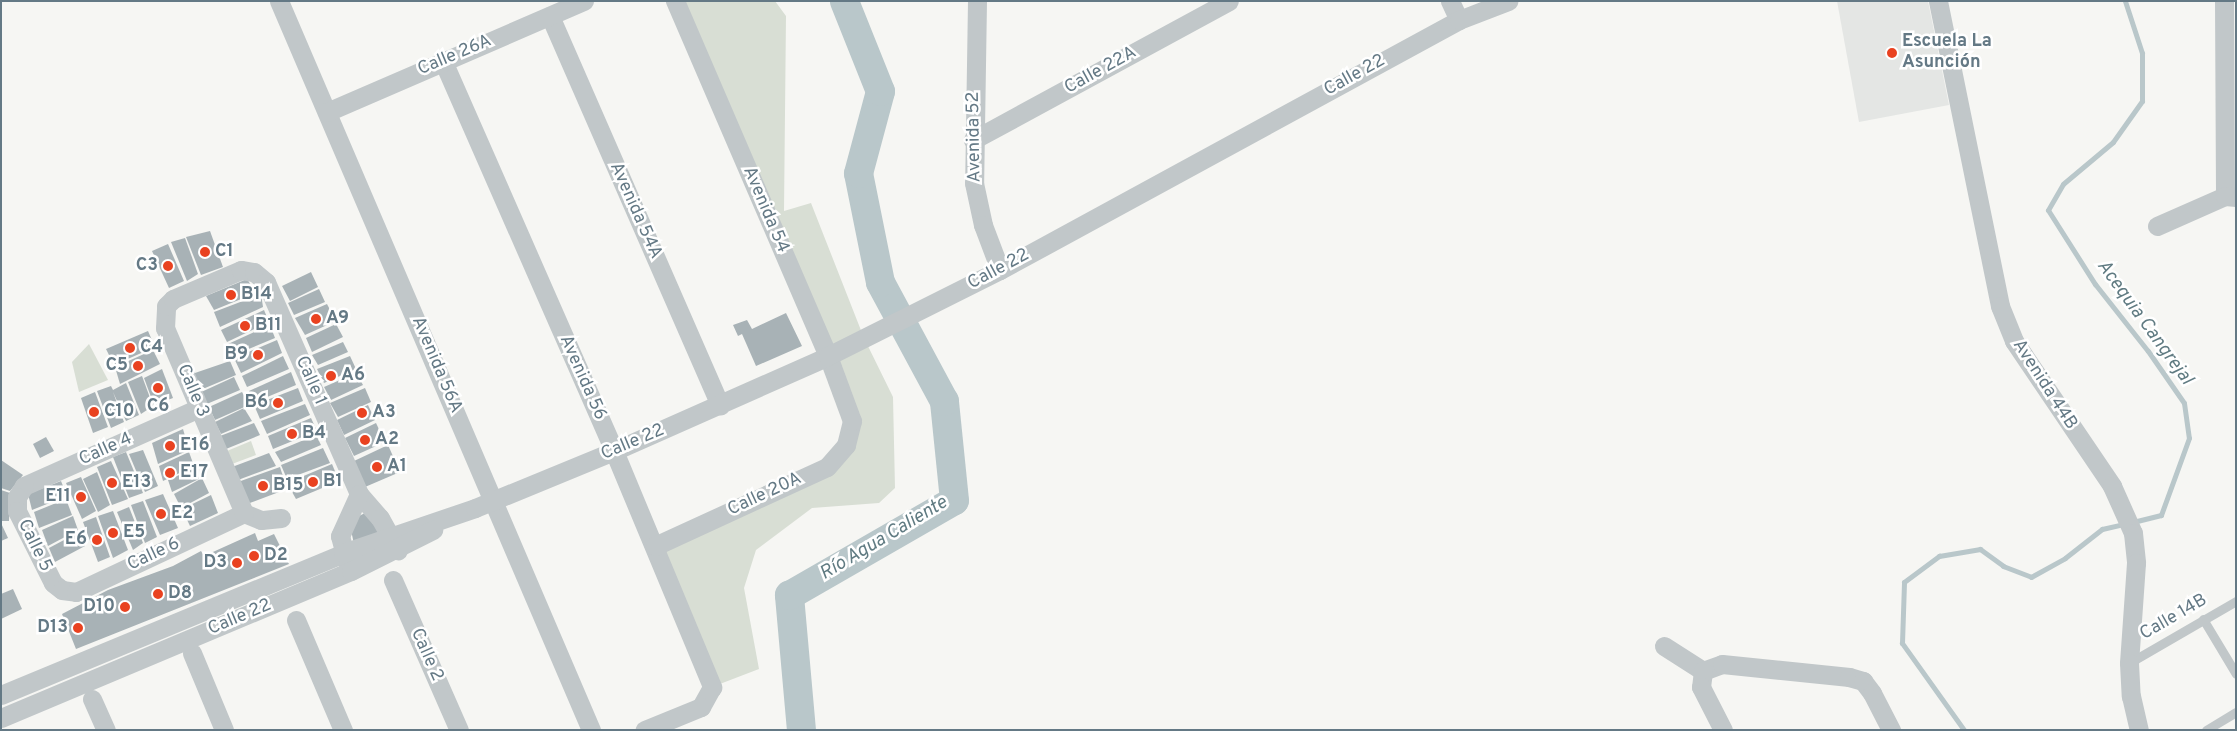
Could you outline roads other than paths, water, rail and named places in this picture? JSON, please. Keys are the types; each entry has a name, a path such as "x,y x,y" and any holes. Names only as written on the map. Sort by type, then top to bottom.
{"street":[{"name":"Avenida 56A","path":"279,1 494,500 590,730"},
{"name":"Calle 26A","path":"327,112 584,1"},
{"name":"Avenida 54","path":"675,1 828,356 852,421"},
{"name":"Avenida 52","path":"977,1 973,140 978,204 1000,270"},
{"name":"Calle 22A","path":"973,140 1228,1"},
{"path":"1450,1 1459,20"},
{"name":"Calle 22","path":"1,695 343,553 394,542 720,406 828,356 1000,270 1459,20 1508,1"},
{"name":"Avenida 44B","path":"1938,1 2000,306 2014,341 2124,509 2133,533 2136,563 2129,663 2131,696 2139,730"},
{"path":"2157,226 2230,197 2224,1"},
{"name":"Avenida 54A","path":"550,16 720,406"},
{"name":"Avenida 56","path":"443,61 614,451 712,687 708,698 701,706 645,730"},
{"name":"Calle 1","path":"165,316 166,306 173,299 241,270 254,272 266,282 359,494 380,518 394,542"},
{"name":"Calle 3","path":"165,316 165,328 244,513"},
{"name":"Calle 4","path":"17,496 24,486 199,408"},
{"name":"Calle 20A","path":"654,546 827,467 846,445 852,421"},
{"path":"351,571 340,545 342,525 359,494"},
{"name":"Calle 5","path":"17,496 17,511 53,583 62,590"},
{"path":"244,513 261,520 281,518"},
{"name":"Calle 6","path":"62,590 76,592 244,513"},
{"name":"Calle 22","path":"1,718 351,571 394,542"},
{"name":"Calle 2","path":"393,580 459,730"},
{"path":"296,620 343,730"},
{"path":"1664,646 1703,671"},
{"path":"192,654 224,730"},
{"path":"1703,671 1722,664 1849,677 1863,681 1872,693 1892,730"},
{"path":"1703,671 1701,687 1723,730"},
{"path":"92,699 106,730"}],"lane":[{"name":"Calle 14B","path":"2129,663 2236,601"},
{"path":"2203,619 2236,674"},
{"path":"2206,730 2236,712"}],"waterway":[{"name":"Río Agua Caliente","path":"801,730 789,595 954,500 944,401 880,282 858,173 880,91 844,1"},
{"name":"Acequia Cangrejal","path":"2125,1 2142,53 2142,101 2113,142 2063,184 2048,210 2095,284 2148,351 2184,403 2189,438 2161,515 2132,522"},
{"name":"Acequia Cangrejal","path":"1964,730 1902,643 1904,582 1939,556 1980,549 2003,566 2031,577 2065,558 2102,529 2124,524"}],"place":[{"name":"Escuela La Asunción","path":"1892,53"},
{"name":"C1","path":"205,252"},
{"name":"C3","path":"168,266"},
{"name":"B14","path":"231,295"},
{"name":"A9","path":"316,319"},
{"name":"B11","path":"245,326"},
{"name":"C4","path":"130,348"},
{"name":"B9","path":"258,355"},
{"name":"C5","path":"138,366"},
{"name":"A6","path":"331,376"},
{"name":"C6","path":"158,388"},
{"name":"B6","path":"278,403"},
{"name":"C10","path":"94,412"},
{"name":"A3","path":"362,413"},
{"name":"B4","path":"292,434"},
{"name":"A2","path":"365,440"},
{"name":"E16","path":"170,446"},
{"name":"A1","path":"377,467"},
{"name":"E17","path":"170,473"},
{"name":"B1","path":"313,482"},
{"name":"E13","path":"112,483"},
{"name":"B15","path":"263,486"},
{"name":"E11","path":"81,497"},
{"name":"E2","path":"161,514"},
{"name":"E5","path":"113,533"},
{"name":"E6","path":"97,540"},
{"name":"D2","path":"254,556"},
{"name":"D3","path":"237,563"},
{"name":"D8","path":"158,594"},
{"name":"D10","path":"125,607"},
{"name":"D13","path":"78,628"}]}
